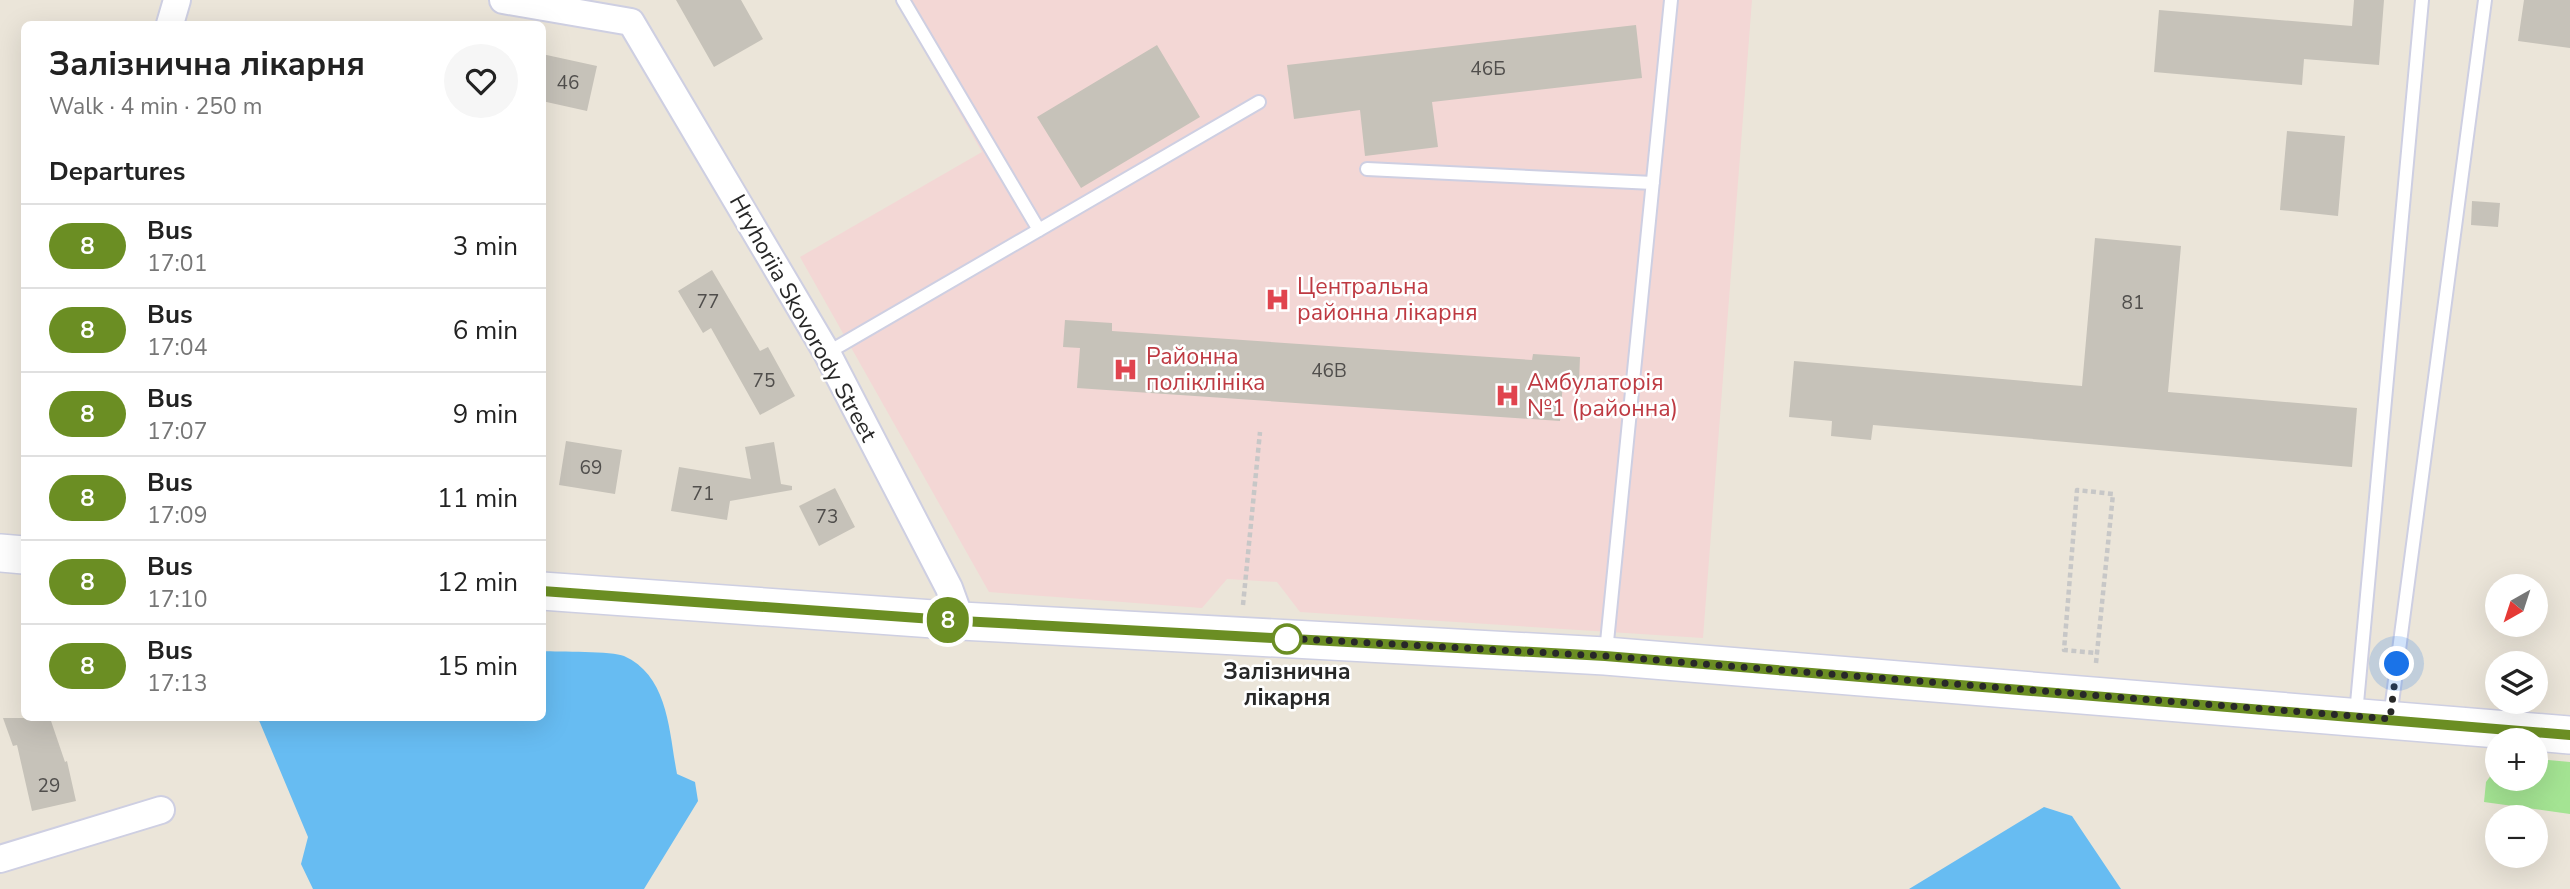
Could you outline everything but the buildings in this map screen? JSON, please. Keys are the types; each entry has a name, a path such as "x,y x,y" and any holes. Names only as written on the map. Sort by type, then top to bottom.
{"street":[{"path":"171,21 177,0"},
{"name":"Hryhoriia Skovorody Street","path":"503,0 631,22 827,353 949,588 961,621"},
{"path":"0,552 21,555"},
{"path":"546,592 961,621 1605,656 2570,735"},
{"path":"0,859 161,810"}],"lane":[{"path":"903,0 1039,230"},
{"path":"1605,656 1671,0"},
{"path":"2373,718 2422,0"},
{"path":"2373,718 2485,0"},
{"path":"827,353 1259,102"},
{"path":"1367,169 1653,183"}],"path":[{"path":"1241,616 1260,432"},
{"path":"2095,668 2097,653 2113,494 2077,490 2064,650 2097,653"}],"shaded area":[{"name":"Центральна районна лікарня","path":"895,0 1752,0 1703,638 1300,612 1277,582 1227,579 1202,608 989,592 800,257 982,152"}],"green space":[{"path":"2548,760 2570,762 2570,814 2548,811 2548,805 2484,802 2485,791 2548,791"}],"water":[{"path":"546,651 618,654 639,665 650,677 664,707 677,774 695,782 698,801 644,889 313,889 301,864 308,837 259,721 546,721"},
{"path":"2044,807 2072,816 2121,889 1909,889"}],"bus line":[{"name":"8","path":"546,591 961,621 1605,656 2570,735"}],"place":[{"name":"Центральна районна лікарня","path":"1277,299"},
{"name":"Районна поліклініка","path":"1126,369"},
{"name":"Амбулаторія №1 (районна)","path":"1507,395"},
{"name":"Залізнична лікарня","path":"1287,639"}],"route":[{"path":"1287,639 1283,638 1605,656 2390,719 2397,664"}]}
